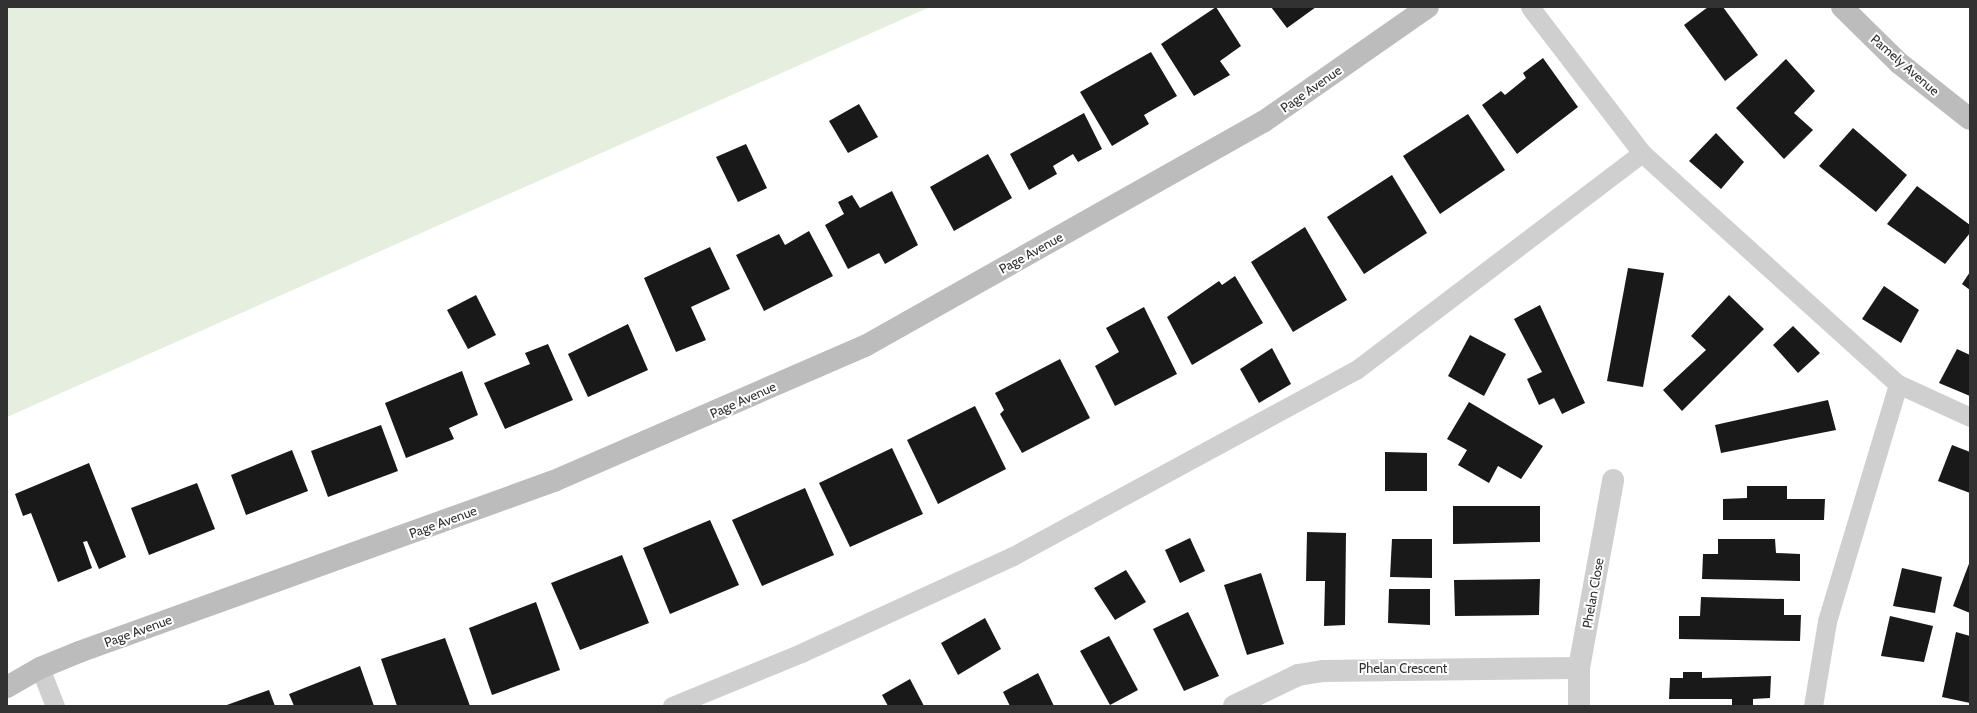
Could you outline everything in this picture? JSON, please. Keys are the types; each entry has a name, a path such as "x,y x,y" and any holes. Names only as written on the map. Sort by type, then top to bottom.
{"street":[{"name":"Page Avenue","path":"10,683 40,668 554,481 865,346 1263,122 1428,7"},
{"name":"Pamely Avenue","path":"1842,7 1899,63 1970,119"},
{"name":"Phelan Close","path":"1579,706 1579,668 1613,480"},
{"name":"Phelan Crescent","path":"1234,706 1298,675 1324,671 1579,668"}],"lane":[{"path":"1530,7 1642,153 1898,384 1970,417"},
{"path":"672,706 801,653 1013,556 1356,370 1642,153"},
{"path":"1813,706 1827,621 1898,384"},
{"path":"40,668 55,706"}],"shaded area":[{"path":"7,7 930,7 7,417"}],"building":[{"path":"1216,7 1241,46 1220,61 1230,75 1194,96 1161,44"},
{"path":"1271,7 1316,7 1287,28"},
{"path":"1708,7 1723,7 1758,55 1725,81 1684,25"},
{"path":"1151,52 1177,96 1144,115 1149,124 1112,146 1080,92"},
{"path":"1543,58 1578,107 1517,154 1482,105 1501,91 1505,95 1526,78 1523,73"},
{"path":"1786,59 1815,91 1794,113 1813,130 1784,159 1736,108"},
{"path":"859,104 878,137 848,153 829,121"},
{"path":"1084,113 1102,149 1078,162 1073,154 1053,166 1057,174 1029,190 1010,154"},
{"path":"1468,114 1505,170 1440,214 1403,156"},
{"path":"1853,128 1907,175 1876,212 1819,166"},
{"path":"1716,133 1744,162 1721,189 1689,161"},
{"path":"746,144 767,188 738,202 716,157"},
{"path":"988,154 1012,198 954,231 930,187"},
{"path":"1392,175 1427,233 1364,274 1327,217"},
{"path":"1917,186 1970,225 1970,233 1945,264 1887,224"},
{"path":"892,191 918,245 885,264 879,253 848,269 825,225 844,214 838,202 852,195 860,208"},
{"path":"1305,227 1347,300 1293,332 1251,262"},
{"path":"809,231 833,276 764,311 736,255 779,234 785,245"},
{"path":"710,247 730,289 691,307 706,340 676,352 644,278"},
{"path":"1628,268 1664,273 1643,387 1607,381"},
{"path":"1970,272 1970,290 1962,284"},
{"path":"1235,276 1263,323 1192,365 1167,317 1219,281 1222,285"},
{"path":"1884,286 1919,310 1901,343 1862,319"},
{"path":"476,295 496,335 468,349 447,310"},
{"path":"1729,295 1764,329 1682,411 1663,390 1706,350 1691,336"},
{"path":"1540,305 1585,403 1562,414 1554,398 1539,405 1527,379 1542,372 1514,319"},
{"path":"1144,307 1177,374 1115,406 1095,366 1119,352 1106,328"},
{"path":"628,324 648,370 588,397 568,354"},
{"path":"1793,326 1820,353 1798,373 1773,345"},
{"path":"1470,335 1506,354 1484,396 1448,376"},
{"path":"548,344 573,400 505,429 484,383 530,364 525,353"},
{"path":"1272,348 1291,384 1259,403 1240,369"},
{"path":"1957,349 1970,355 1970,396 1939,383"},
{"path":"1060,359 1090,418 1022,453 1000,414 1004,410 995,393"},
{"path":"462,371 478,415 449,428 454,439 406,458 385,403"},
{"path":"1828,400 1836,430 1721,453 1715,425"},
{"path":"1469,402 1543,446 1521,479 1498,466 1489,483 1458,465 1467,450 1447,439"},
{"path":"975,406 1006,469 938,504 907,440"},
{"path":"381,425 398,471 328,497 311,451"},
{"path":"1952,445 1970,452 1970,493 1938,481"},
{"path":"892,448 923,514 850,547 819,483"},
{"path":"292,450 308,491 246,515 231,475"},
{"path":"1385,452 1427,453 1427,491 1385,491"},
{"path":"89,463 126,557 99,569 87,541 83,542 92,568 58,582 31,513 23,516 15,494"},
{"path":"197,483 215,529 149,555 131,508"},
{"path":"1747,486 1787,486 1787,499 1825,499 1824,520 1723,520 1723,499 1747,498"},
{"path":"805,488 834,555 762,586 732,520"},
{"path":"1453,506 1540,506 1540,542 1453,544"},
{"path":"710,520 739,585 670,614 643,548"},
{"path":"1307,532 1346,533 1345,625 1324,626 1325,581 1306,581"},
{"path":"1190,538 1205,571 1180,583 1165,550"},
{"path":"1392,539 1432,539 1432,578 1390,577"},
{"path":"1718,539 1775,539 1776,553 1800,554 1800,581 1702,579 1703,554 1718,554"},
{"path":"622,555 649,623 580,650 551,583"},
{"path":"1970,561 1970,613 1953,606"},
{"path":"1902,568 1942,577 1935,613 1893,606"},
{"path":"1126,570 1146,602 1115,620 1094,588"},
{"path":"1261,573 1284,644 1247,655 1224,585"},
{"path":"1540,579 1539,615 1455,616 1454,580"},
{"path":"1389,589 1430,589 1430,625 1388,623"},
{"path":"1701,597 1784,599 1784,615 1801,615 1800,641 1679,639 1679,616 1700,616"},
{"path":"536,602 560,670 492,695 469,628"},
{"path":"1188,612 1219,676 1184,691 1153,629"},
{"path":"1890,616 1933,626 1924,662 1881,656"},
{"path":"985,618 1001,649 958,675 941,643"},
{"path":"1956,632 1970,636 1970,703 1942,697"},
{"path":"1109,636 1138,690 1110,705 1080,651"},
{"path":"445,638 470,706 397,706 381,659"},
{"path":"360,666 374,706 294,706 289,694"},
{"path":"1683,672 1702,672 1702,678 1771,676 1770,698 1753,699 1753,706 1732,706 1732,699 1669,699 1670,678 1683,678"},
{"path":"1038,673 1054,706 1010,706 1003,692"},
{"path":"910,679 924,706 888,706 882,695"},
{"path":"269,690 275,706 224,706"}]}
